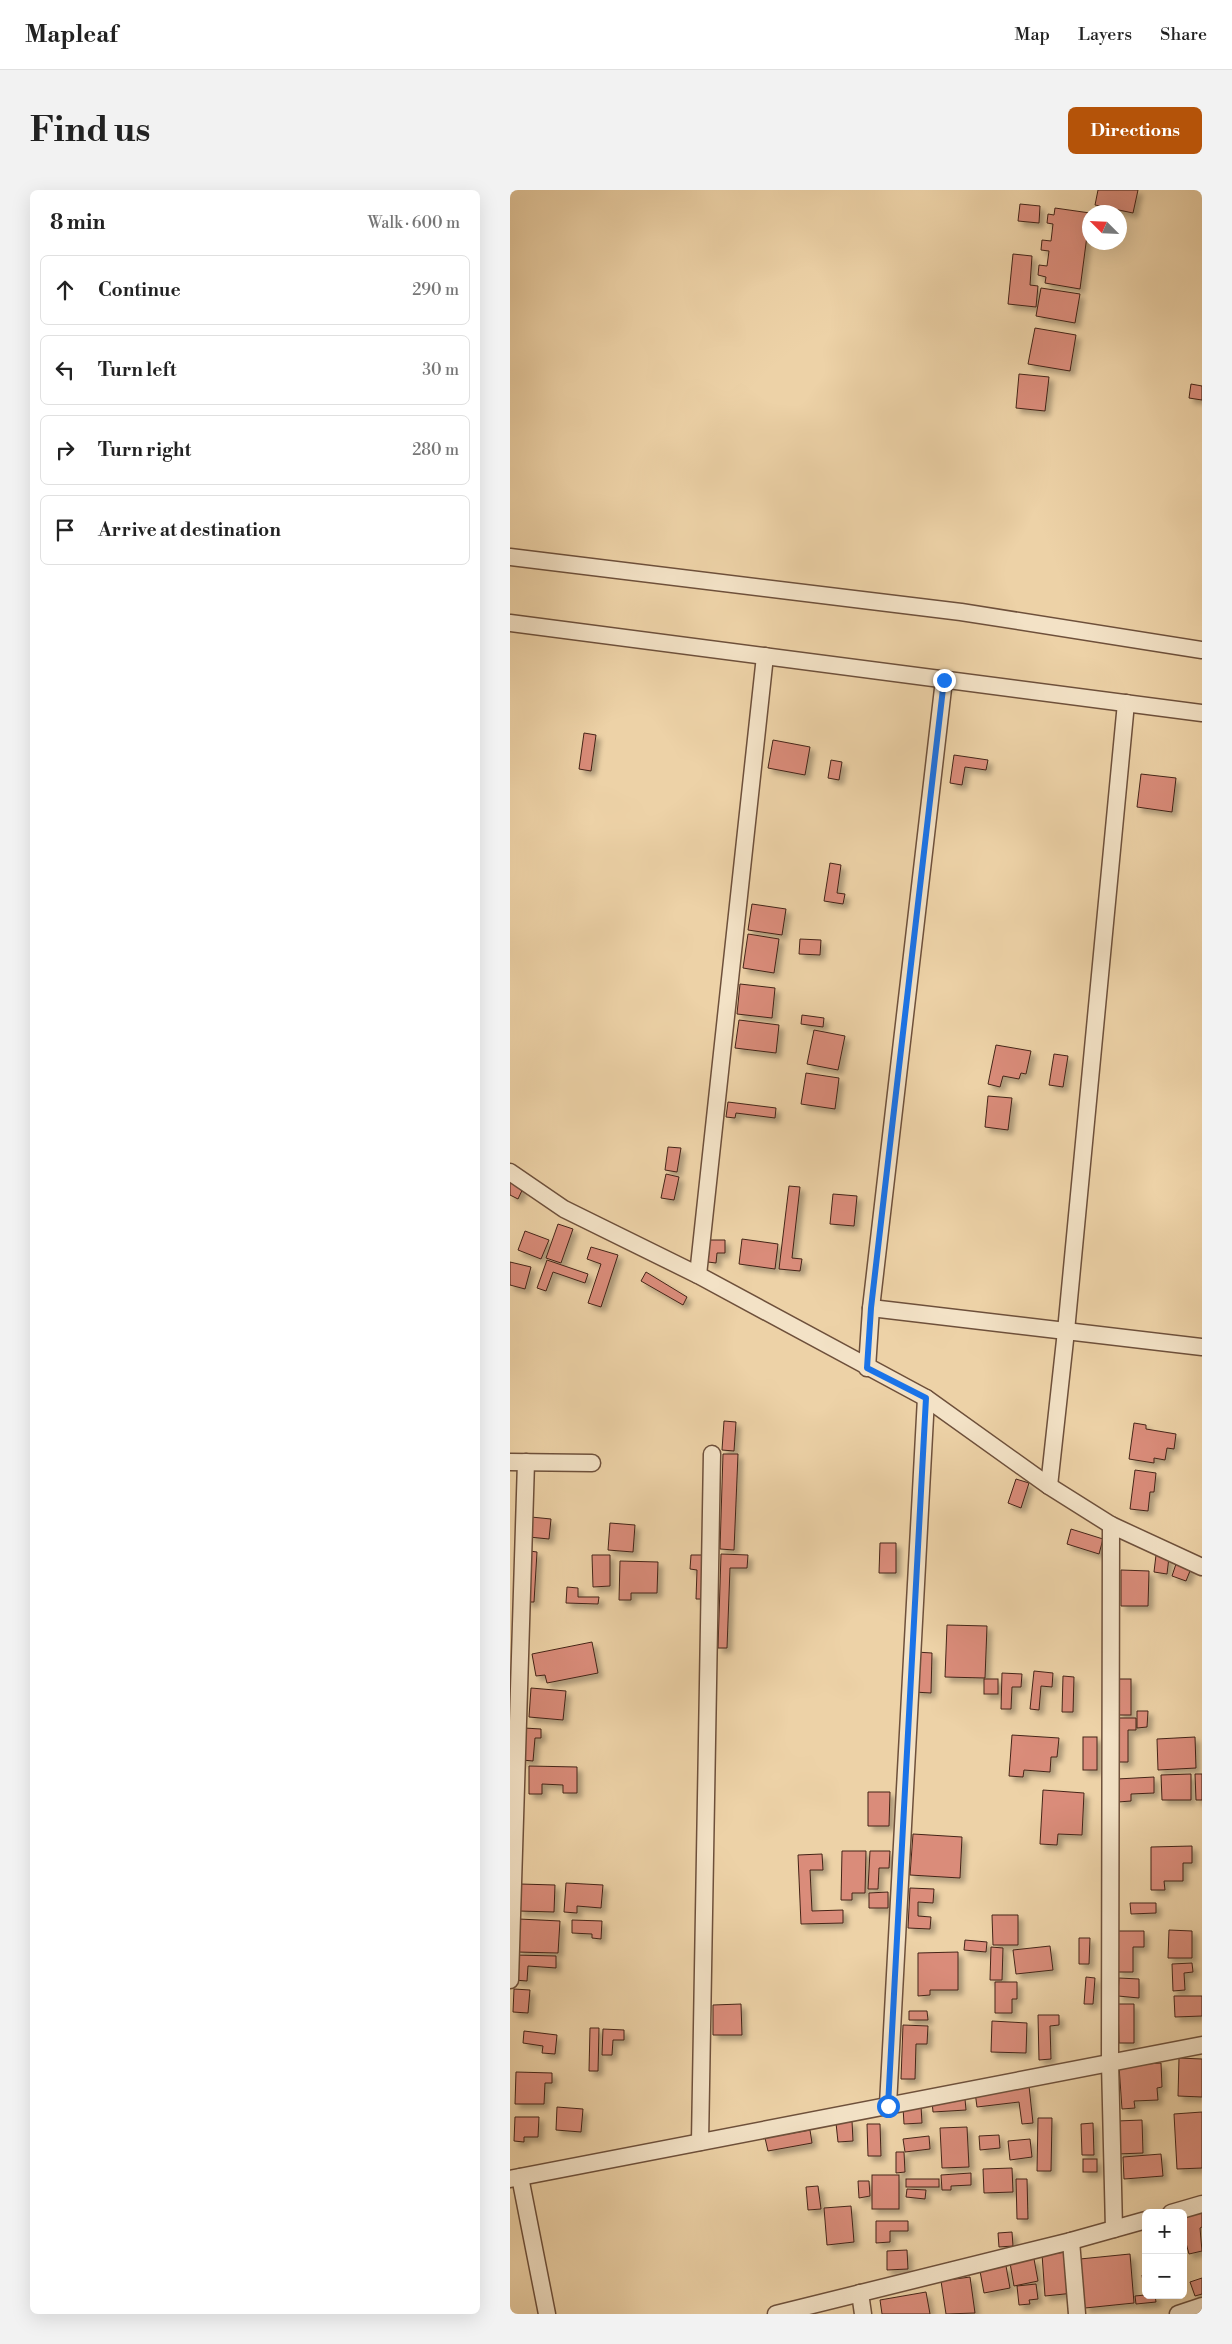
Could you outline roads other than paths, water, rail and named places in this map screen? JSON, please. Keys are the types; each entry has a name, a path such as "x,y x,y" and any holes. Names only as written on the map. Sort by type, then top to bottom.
{"street":[{"path":"510,557 961,612 1202,650"},
{"path":"510,623 1202,713"},
{"path":"698,1275 765,656"},
{"path":"867,1368 871,1308 944,680"},
{"path":"1049,1486 1066,1331 1126,703"},
{"path":"510,1172 564,1209 698,1275 867,1368 926,1398 1049,1486 1111,1525 1202,1567"},
{"path":"871,1308 1202,1347"},
{"path":"888,2106 926,1398"},
{"path":"700,2142 712,1454"},
{"path":"510,1462 592,1463"},
{"path":"510,1980 526,1462"},
{"path":"1111,1525 1110,2063 1114,2229"},
{"path":"547,2314 515,2178 1202,2045"},
{"path":"1185,2209 1202,2204"},
{"path":"776,2314 1071,2241 1142,2221"},
{"path":"1071,2241 1077,2314"},
{"path":"860,2293 863,2314"},
{"path":"1178,2314 1202,2306"}]}
